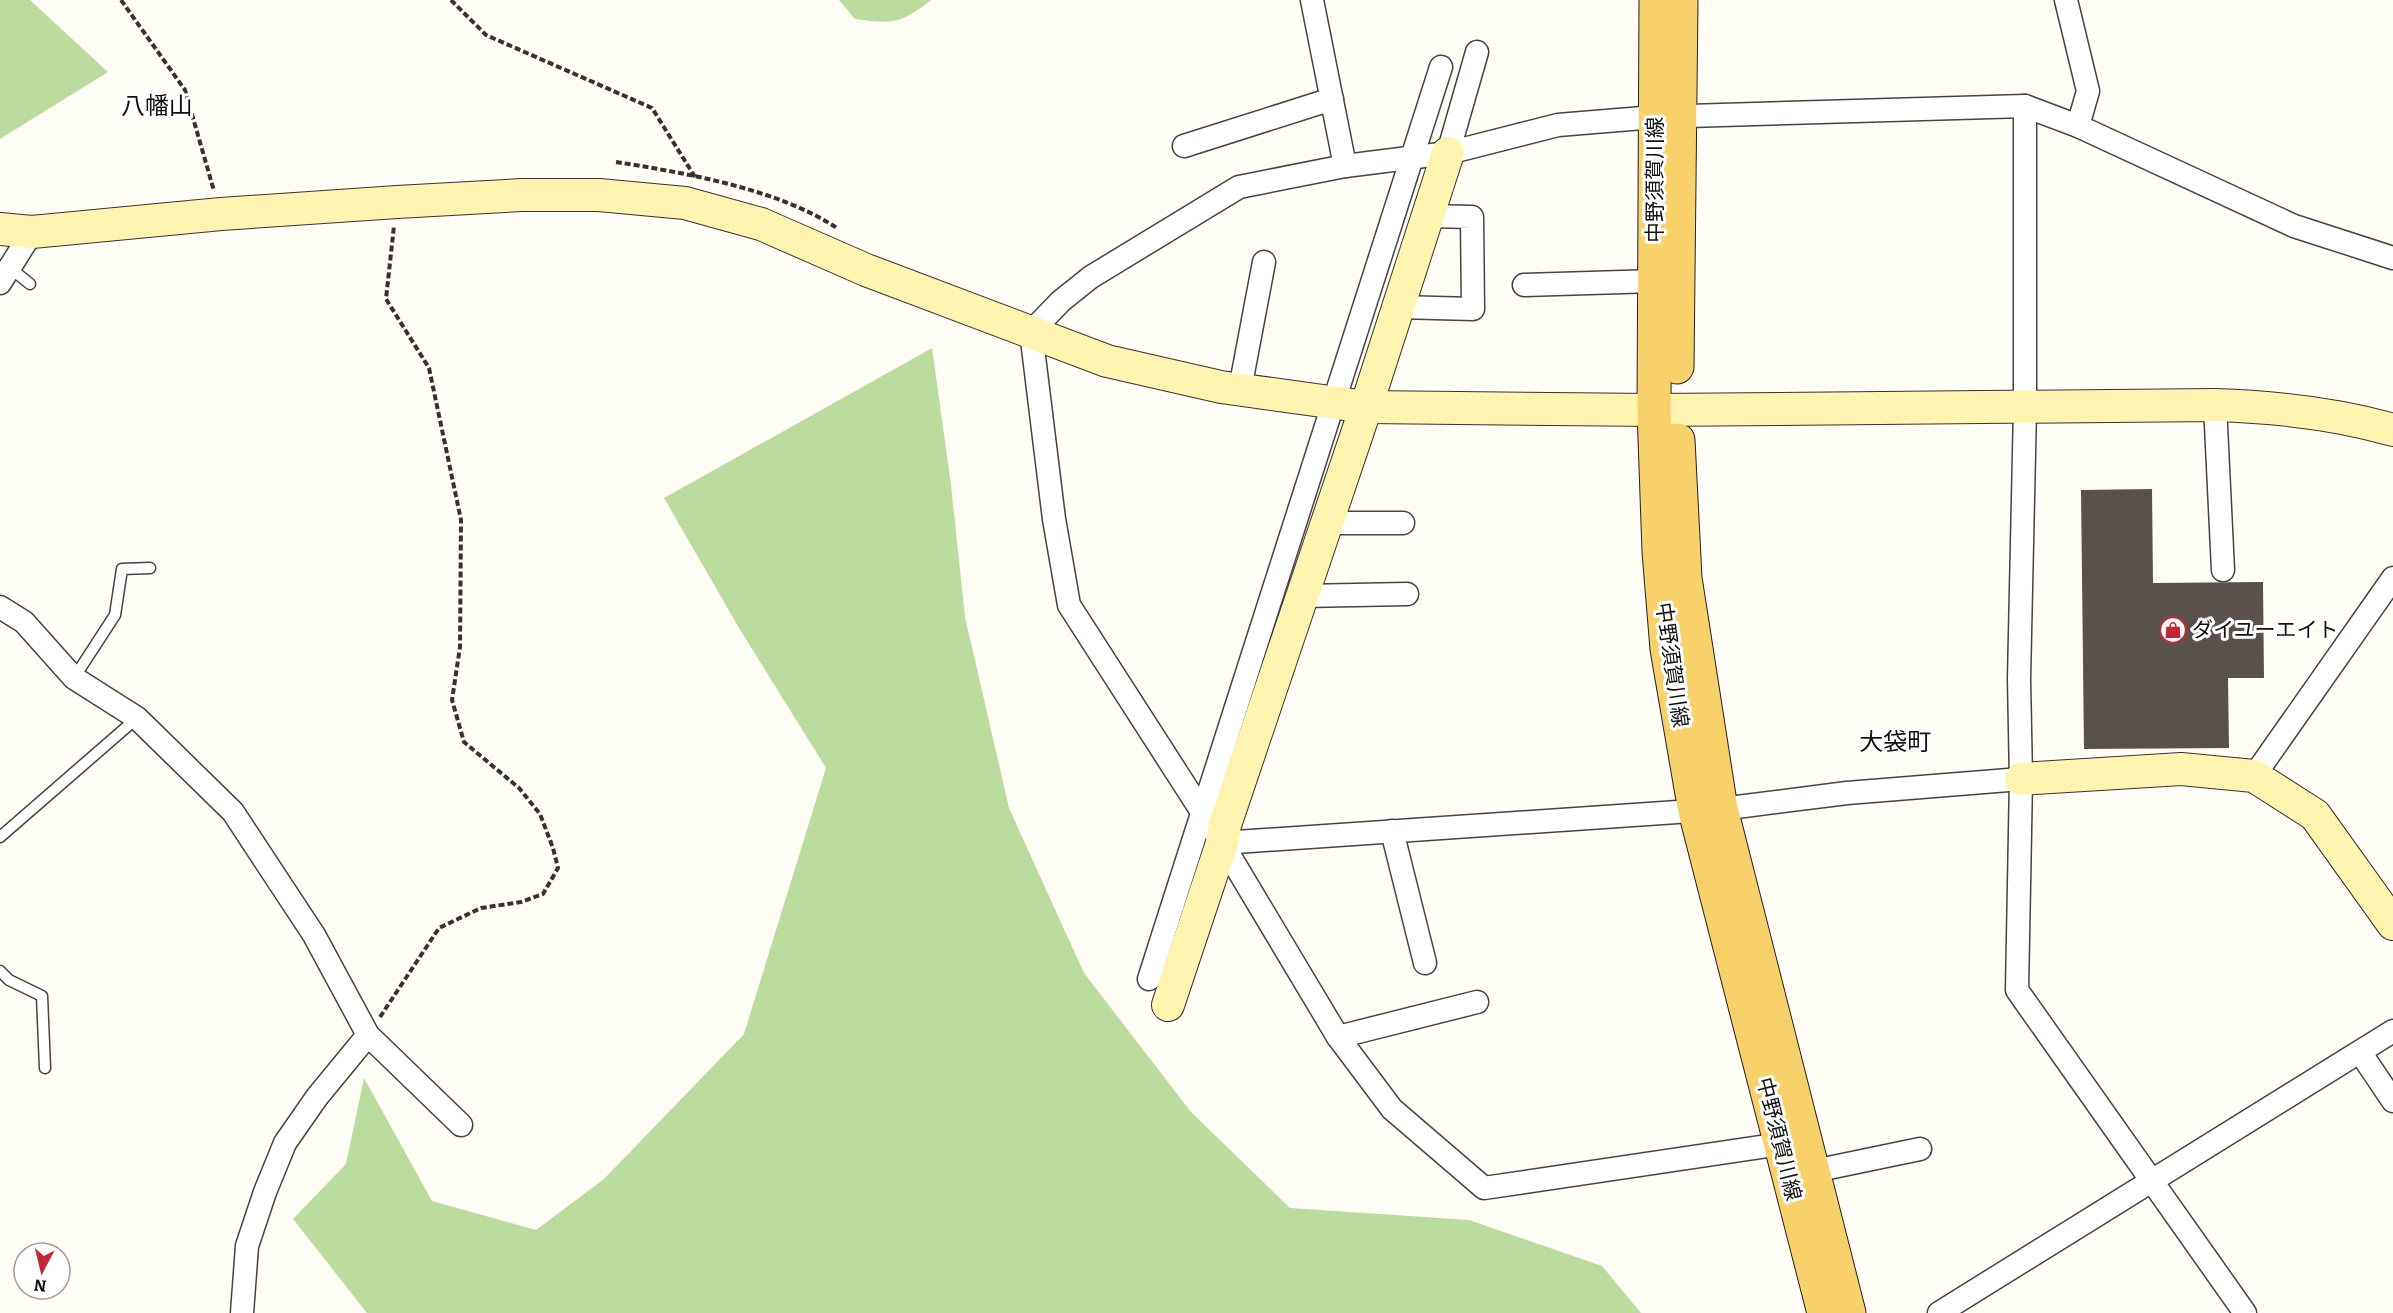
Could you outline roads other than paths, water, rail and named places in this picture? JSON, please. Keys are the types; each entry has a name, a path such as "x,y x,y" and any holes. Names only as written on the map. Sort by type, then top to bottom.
{"main road":[{"name":"中野須賀川線","path":"1656,0 1668,117 1665,409 1659,552 1667,649 1793,1142 1824,1313"},
{"name":"中野須賀川線","path":"1665,409 1654,281 1681,0"},
{"name":"中野須賀川線","path":"1793,1142 1814,1172 1849,1313"}],"street":[{"path":"1312,0 1345,166"},
{"path":"2067,0 2088,91 2078,126"},
{"path":"1168,1005 1222,843 1225,825 1366,406 1448,153 1477,52"},
{"path":"1149,979 1441,67"},
{"path":"1184,146 1332,99"},
{"path":"2025,106 2025,408 2019,679 2021,779 2017,990 2245,1313"},
{"path":"1031,332 1061,301 1091,277 1239,187 1345,166 1448,153 1558,125 1668,117 2025,106 2078,126 2295,226 2393,258"},
{"path":"0,229 32,232 221,214 397,202 522,195 599,195 685,203 761,224 866,270 1107,361 1240,390 1366,406 1665,409 2215,405 2264,407 2355,419 2393,430"},
{"path":"1398,307 1473,309 1472,217 1427,216"},
{"path":"4,275 32,232"},
{"path":"1240,390 1264,262"},
{"path":"1524,285 1654,281"},
{"path":"1031,332 1054,519 1069,605 1222,843 1338,1037 1392,1109 1484,1188 1793,1142"},
{"path":"2215,405 2223,570"},
{"path":"1327,522 1403,523"},
{"path":"2254,776 2393,578"},
{"path":"1302,596 1407,594"},
{"path":"0,607 24,622 74,678 137,718 233,812 314,935 368,1035 461,1125"},
{"path":"1222,843 1708,810 1847,793 2181,769 2254,776 2315,815 2393,924"},
{"path":"1392,831 1425,963"},
{"path":"1338,1037 1477,1002"},
{"path":"1939,1313 2393,1032"},
{"path":"242,1313 247,1246 265,1192 285,1143 317,1097 368,1035"},
{"path":"2360,1052 2393,1101"},
{"path":"1814,1172 1920,1149"}],"lane":[{"path":"4,275 30,285"},
{"path":"74,678 115,615 122,569 150,568"},
{"path":"0,837 137,718"},
{"path":"0,971 9,980 42,996 45,1068"}],"place":[{"name":"ダイユーエイト","path":"2173,630"}],"district":[{"name":"八幡山","path":"157,106"},
{"name":"大袋町","path":"1895,742"}]}
